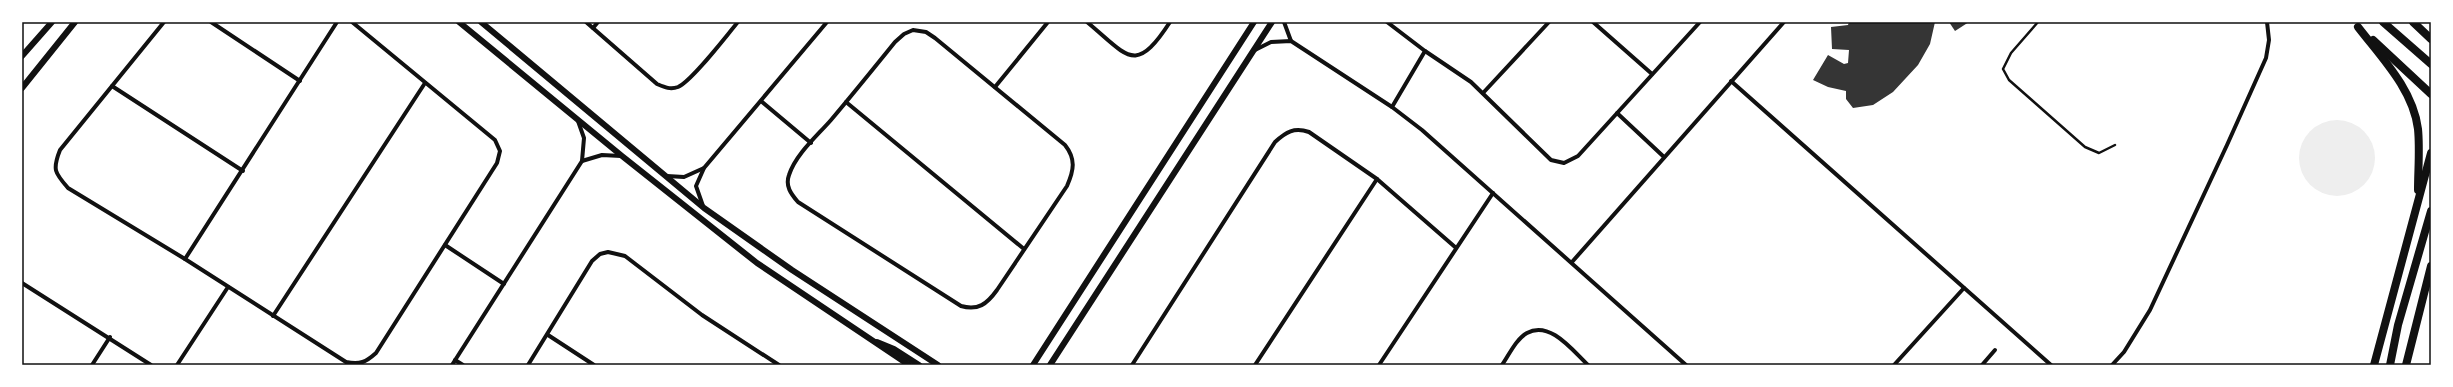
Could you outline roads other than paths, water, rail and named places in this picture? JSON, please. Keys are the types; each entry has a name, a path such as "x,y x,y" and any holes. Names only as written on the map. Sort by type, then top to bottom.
{"main road":[{"path":"2383,22 2431,64"},
{"path":"2413,22 2431,39"},
{"path":"2355,24 2431,94"},
{"path":"2355,24 2403,85 2413,112 2418,129 2418,202"},
{"path":"2374,365 2431,153"},
{"path":"2390,365 2398,325 2431,212"},
{"path":"2406,365 2431,266"}],"street":[{"path":"22,56 52,22"},
{"path":"22,88 75,22"},
{"path":"164,22 60,150 54,164 57,175 68,188 185,259 346,362 362,364 376,353 497,163 500,151 495,140 352,22"},
{"path":"211,22 300,81"},
{"path":"185,259 337,22"},
{"path":"459,22 622,156 757,263 908,365"},
{"path":"481,22 704,208 792,270 938,365"},
{"path":"586,22 657,84 665,88 673,88 685,82 738,22"},
{"path":"593,28 598,22"},
{"path":"704,208 698,196 696,186 704,168 827,22"},
{"path":"995,87 1048,22"},
{"path":"1087,22 1125,53 1133,56 1142,55 1149,51 1156,44 1170,22"},
{"path":"1033,365 1254,22"},
{"path":"1050,365 1272,22"},
{"path":"1284,22 1291,41"},
{"path":"1387,22 1425,51 1453,69 1483,93 1551,160 1557,163 1571,161 1578,156 1700,22"},
{"path":"1483,93 1549,22"},
{"path":"1593,22 1652,74"},
{"path":"1572,262 1784,22"},
{"path":"2112,365 2124,352 2150,310 2237,124 2266,58 2269,40 2267,22"},
{"path":"913,30 926,32 936,38 1065,145 1074,163 1072,174 1067,186 989,301 979,307 970,309 961,306 798,202 791,194 787,186 788,176 794,164 846,102 895,42 904,34 913,30"},
{"path":"1254,50 1271,42 1291,41 1392,107 1422,130 1493,192 1686,365"},
{"path":"1392,107 1425,51"},
{"path":"1731,81 2051,365"},
{"path":"273,316 425,83"},
{"path":"112,86 242,171"},
{"path":"761,101 811,143"},
{"path":"846,102 1024,249"},
{"path":"1616,113 1664,157"},
{"path":"452,365 582,161 584,138 576,117"},
{"path":"1132,365 1275,142 1290,130 1299,129 1308,132 1377,179 1455,247"},
{"path":"582,161 602,155 622,156"},
{"path":"666,176 684,178 704,168"},
{"path":"1255,365 1377,179"},
{"path":"1379,365 1455,247 1493,192"},
{"path":"445,245 504,284"},
{"path":"528,365 548,335 592,261 600,254 617,252 625,256 717,326 780,365"},
{"path":"22,283 110,337 151,365"},
{"path":"177,365 228,287"},
{"path":"1894,365 1964,288"},
{"path":"1502,365 1518,341 1526,334 1536,330 1545,331 1555,336 1588,365"},
{"path":"548,335 594,365"},
{"path":"92,365 110,337"},
{"path":"869,340 890,347 919,365"},
{"path":"1982,365 1995,350"},
{"path":"455,360 463,365"}],"lane":[{"path":"2038,22 2011,53 2003,69 2009,80 2085,147 2099,153 2115,145"}]}
